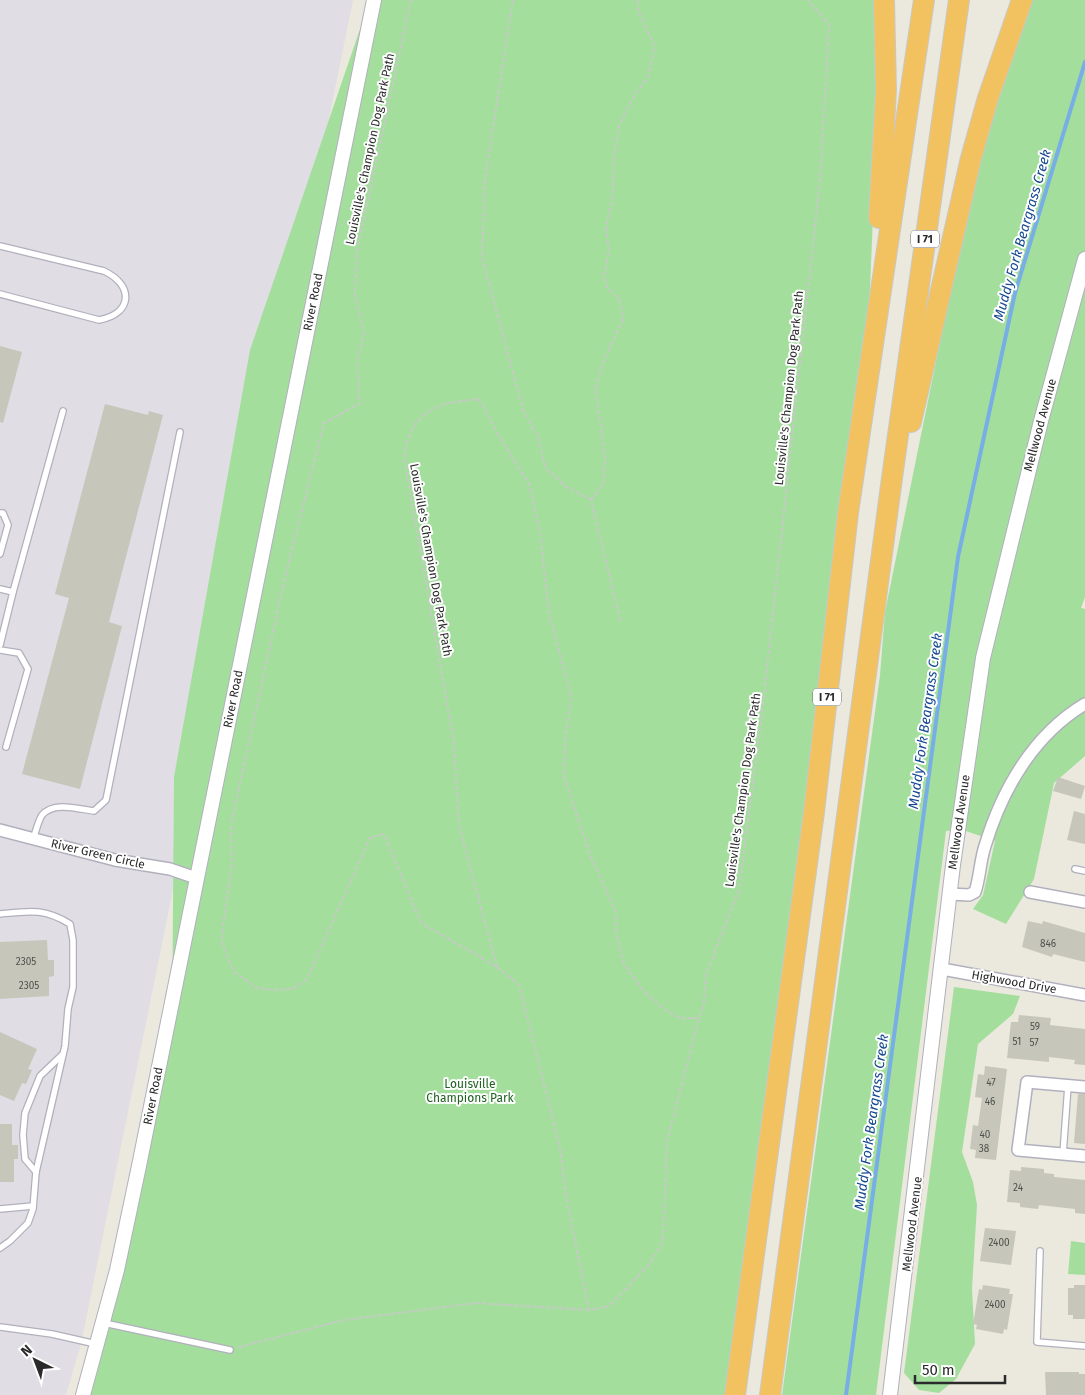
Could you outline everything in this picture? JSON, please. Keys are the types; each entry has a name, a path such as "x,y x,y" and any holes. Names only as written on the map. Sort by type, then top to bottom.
{"highway":[{"path":"848,514 882,184 886,90 884,0"},
{"name":"I 71","path":"735,1395 814,812 848,514 924,0"},
{"name":"I 71","path":"770,1395 892,478 959,0"},
{"path":"892,478 912,420 971,158 1022,0"}],"street":[{"name":"River Road","path":"83,1395 104,1323 139,1166 374,0"},
{"name":"Mellwood Avenue","path":"890,1395 950,894 983,658 1039,431 1085,259"},
{"path":"950,894 969,896 975,892 984,847 998,809 1016,775 1050,730 1069,714 1085,704"},
{"name":"River Green Circle","path":"0,830 115,860 170,869 196,878"},
{"path":"1030,892 1085,902"},
{"name":"Highwood Drive","path":"942,969 1085,995"},
{"path":"1085,1088 1027,1082 1018,1150 1085,1156"}],"lane":[{"path":"0,246 104,271 116,276 123,284 126,294 120,311 112,318 99,320 0,294"},
{"path":"0,645 63,411"},
{"path":"33,838 42,816 51,809 60,807 94,811 106,800 180,432"},
{"path":"0,513 3,513 8,525 0,554"},
{"path":"0,589 13,592"},
{"path":"0,650 19,653 28,669 6,747"},
{"path":"1075,869 1085,871"},
{"path":"0,914 37,911 54,915 70,924 73,940 74,987 62,1055 36,1172 33,1206 28,1223 10,1242 0,1248"},
{"path":"36,1172 26,1159 23,1135 25,1113 40,1076 62,1055"},
{"path":"1063,1154 1068,1086"},
{"path":"0,1209 33,1206"},
{"path":"1040,1251 1037,1342 1085,1346"},
{"path":"104,1323 230,1350"},
{"path":"0,1327 52,1334 98,1345"}],"path":[{"name":"Louisville's Champion Dog Park Path","path":"412,0 357,252 356,295 364,334 358,359 359,404 324,423 282,590 231,824 232,863 221,941 234,972 257,988 293,989 307,979 370,838 384,834 421,923 497,967 519,985 561,1153 566,1196 588,1310"},
{"path":"514,0 485,180 482,257 523,410 537,435 546,469 567,487 591,500 621,623"},
{"path":"591,500 603,485 605,457 595,388 604,360 623,319 618,299 606,287 604,274 609,251 606,227 612,201 615,150 619,125 635,94 648,77 655,47 638,11 637,0"},
{"name":"Louisville's Champion Dog Park Path","path":"497,967 459,826 454,743 404,459 406,440 414,423 430,410 459,401 478,399 486,408 495,429 530,486 540,533 549,613 571,697 565,742 564,776 590,855 616,912 616,933 624,964 642,989 661,1007 680,1018 698,1018 704,1003 706,974 739,890 762,714 820,180 829,26 808,0"},
{"path":"230,1350 344,1320 476,1303 588,1310 609,1306 633,1284 650,1264 663,1241 667,1141 698,1018"}],"shaded area":[{"path":"0,0 353,0 81,1344 66,1395 0,1395"}],"green space":[{"name":"Louisville Champions Park","path":"370,0 882,0 870,289 781,1054 728,1395 89,1395 172,1034 174,777 250,350"},
{"path":"1029,0 1085,0 1085,597 1081,608 1085,609 1085,756 1054,783 1034,879 1006,924 973,909 983,895 995,841 963,830 946,831 876,1395 782,1395 880,675 885,612 980,145"},
{"path":"954,987 1020,996 1013,1014 978,1044 962,1152 973,1182 977,1205 972,1289 975,1344 956,1379 939,1393 919,1390 904,1373"},
{"path":"1071,1241 1085,1243 1085,1275 1068,1274"}],"building":[{"path":"0,346 22,352 3,423 0,422"},
{"path":"105,404 148,415 149,411 163,415 109,622 122,626 80,789 22,774 69,598 55,594"},
{"path":"1058,777 1085,786 1081,799 1053,791"},
{"path":"1074,811 1085,814 1085,844 1067,840"},
{"path":"1028,921 1042,924 1043,921 1085,933 1085,962 1053,954 1052,957 1022,947"},
{"path":"47,940 48,960 54,960 54,976 49,977 49,996 0,999 0,942"},
{"path":"1019,1015 1051,1018 1050,1025 1085,1029 1085,1065 1074,1064 1075,1060 1049,1057 1049,1062 1007,1058 1011,1022 1018,1022"},
{"path":"0,1032 37,1049 28,1069 32,1070 26,1084 22,1083 14,1101 0,1095"},
{"path":"985,1066 1007,1069 996,1160 975,1158 976,1150 970,1149 973,1125 978,1126 982,1098 975,1097 978,1074 984,1075"},
{"path":"1078,1094 1085,1094 1085,1144 1074,1143"},
{"path":"0,1124 12,1124 12,1145 18,1145 18,1159 14,1159 14,1182 0,1182"},
{"path":"1021,1167 1044,1169 1044,1173 1054,1174 1054,1177 1085,1180 1085,1214 1075,1213 1075,1209 1039,1205 1038,1209 1020,1207 1020,1203 1007,1202 1010,1170 1021,1171"},
{"path":"985,1228 1016,1231 1011,1265 980,1261"},
{"path":"983,1285 1010,1289 1009,1294 1013,1294 1007,1330 1004,1329 1003,1334 976,1329 977,1325 973,1324 979,1289 982,1290"},
{"path":"1074,1285 1085,1285 1085,1319 1073,1319 1073,1315 1068,1315 1068,1288 1074,1288"},
{"path":"1045,1372 1079,1372 1079,1374 1085,1374 1085,1395 1046,1395"}],"waterway":[{"name":"Muddy Fork Beargrass Creek","path":"846,1395 958,557 1015,293 1085,62"}]}
